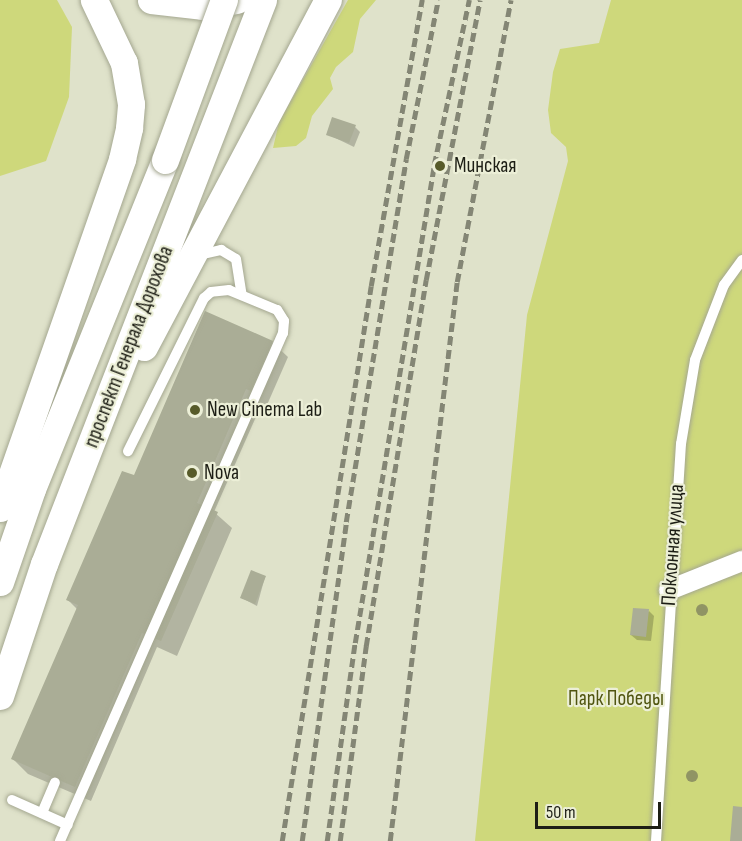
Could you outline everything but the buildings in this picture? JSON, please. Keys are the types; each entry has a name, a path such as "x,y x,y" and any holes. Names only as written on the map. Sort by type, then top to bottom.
{"main road":[{"path":"0,508 122,159 129,128 131,104 124,63 94,0"},
{"path":"151,0 193,6 236,0"},
{"name":"проспект Генерала Дорохова","path":"0,582 32,489 165,160 224,0"},
{"name":"проспект Генерала Дорохова","path":"0,696 81,471 263,0"},
{"path":"81,471 328,0"}],"street":[{"path":"669,590 742,561"}],"lane":[{"path":"191,258 212,249 229,253 240,267 242,295"},
{"name":"Поклонная улица","path":"656,841 669,590 681,444 695,360 724,285 742,260"},
{"path":"60,841 282,333 284,321 277,310 242,295 221,290 211,292 197,305 128,451"},
{"path":"42,813 55,783"},
{"path":"12,800 68,825"}],"green space":[{"path":"0,0 57,0 72,27 69,97 46,161 0,176"},
{"path":"348,0 376,0 360,19 353,52 336,67 330,78 333,89 312,116 306,138 296,146 273,148 279,122"},
{"name":"Парк Победы","path":"611,0 742,0 742,841 475,841 527,315 568,161 566,147 551,133 548,110 553,72 560,49 599,43"}],"railway":[{"path":"282,841 371,286 422,0"},
{"path":"302,841 346,522 406,159 438,0"},
{"path":"327,841 355,643 434,165 469,0"},
{"path":"340,841 366,646 426,280 480,0"},
{"path":"390,841 457,282 511,0"}],"place":[{"name":"Минская","path":"440,166"},
{"name":"New Cinema Lab","path":"195,410"},
{"name":"Nova","path":"192,473"}]}
